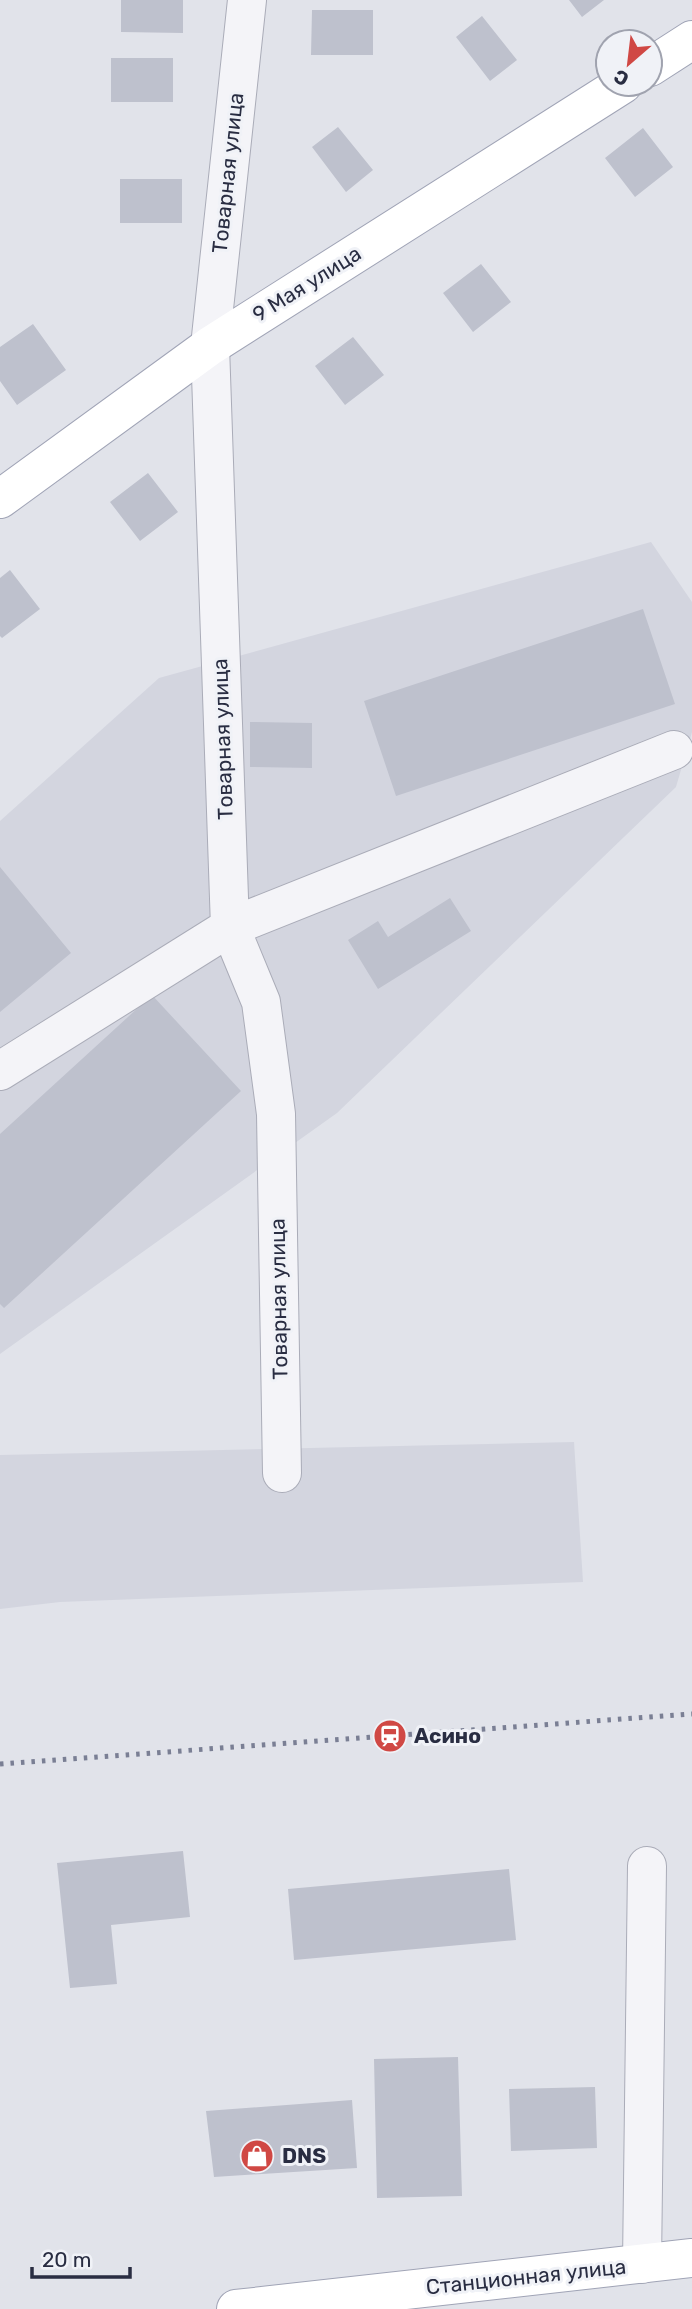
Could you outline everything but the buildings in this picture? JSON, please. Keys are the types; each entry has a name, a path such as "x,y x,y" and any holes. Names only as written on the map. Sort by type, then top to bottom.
{"main road":[{"path":"664,58 692,40"},
{"name":"9 Мая улица","path":"0,499 210,345 601,98"},
{"name":"Станционная улица","path":"236,2309 692,2258"}],"street":[{"name":"Товарная улица","path":"247,0 210,345 230,928 261,1002 276,1114 282,1473"},
{"path":"0,1071 230,928 674,750"},
{"path":"642,2264 647,1866"}],"shaded area":[{"path":"651,542 692,602 692,732 676,787 337,1113 0,1354 0,821 159,678"},
{"path":"574,1442 583,1582 60,1602 0,1609 0,1455"}],"railway":[{"path":"0,1764 692,1714"}],"place":[{"name":"Асино","path":"390,1736"},
{"name":"DNS","path":"257,2156"}]}
